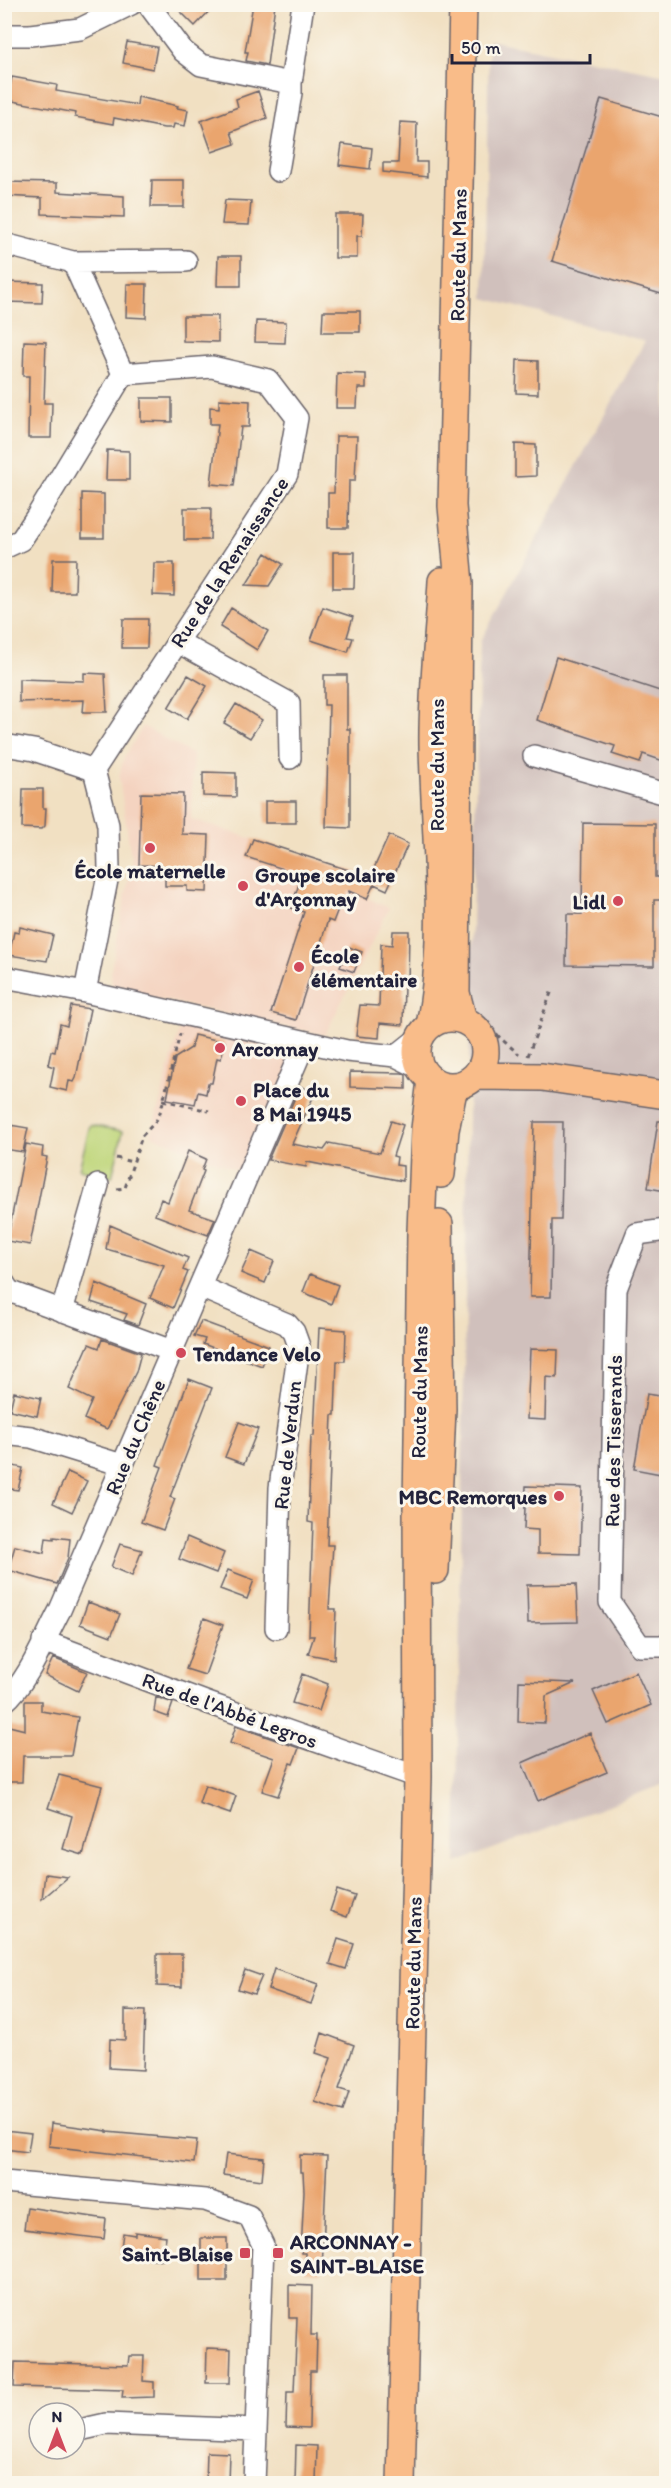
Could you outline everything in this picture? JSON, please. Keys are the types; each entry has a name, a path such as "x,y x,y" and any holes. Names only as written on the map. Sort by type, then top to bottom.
{"main road":[{"name":"Route du Mans","path":"463,4 452,506 459,595 456,993 473,1018"},
{"name":"Route du Mans","path":"425,1030 436,994 439,891 433,742 442,578 452,506"},
{"path":"445,1078 484,1061 485,1046 481,1035 473,1026 473,1018 440,1020 425,1030 417,1046 417,1058 445,1078 542,1077 666,1095"},
{"path":"485,1046 542,1077"},
{"name":"Route du Mans","path":"401,2484 418,1777 429,1690 442,1408 439,1236 445,1078"}],"street":[{"path":"4,35 30,36 80,29 131,4"},
{"path":"148,4 183,51 201,65 291,83"},
{"path":"278,171 303,4"},
{"path":"4,244 73,262 186,261"},
{"path":"4,548 21,540 32,524 123,374 73,262"},
{"name":"Rue de la Renaissance","path":"94,770 287,474 297,418 268,380 212,367 123,374"},
{"path":"178,642 288,703 290,758"},
{"path":"4,745 34,750 94,770 108,825 109,870 85,992"},
{"path":"534,756 666,794"},
{"path":"4,977 85,992 346,1051 396,1056 445,1078"},
{"path":"396,1056 425,1030"},
{"name":"Rue du Chêne","path":"8,1698 44,1641 60,1610 305,1042"},
{"path":"62,1311 98,1185"},
{"name":"Rue des Tisserands","path":"666,1230 637,1234 616,1289 610,1602 640,1646 666,1646"},
{"path":"4,1283 9,1291 172,1351"},
{"name":"Rue de Verdun","path":"200,1287 287,1324 294,1332 299,1346 280,1488 276,1628"},
{"path":"4,1434 31,1437 122,1466"},
{"name":"Rue de l'Abbé Legros","path":"44,1641 418,1777"},
{"path":"4,2182 205,2200 249,2216 263,2246 254,2484"},
{"path":"87,2428 106,2424 255,2430"}],"path":[{"path":"473,1018 527,1059 552,990"},
{"path":"98,1185 125,1188 142,1136 156,1121 185,1015"},
{"path":"163,1100 209,1111"},
{"path":"116,1158 132,1162"}],"shaded area":[{"path":"489,40 666,75 666,1783 456,1863 470,995 480,642 645,341 484,298"},
{"name":"Groupe scolaire d'Arçonnay","path":"143,726 193,755 191,819 365,875 356,893 389,908 325,1035 121,991 112,985 111,971 132,863 119,777 124,758"},
{"path":"182,1020 299,1045 242,1172 151,1135"}],"green space":[{"path":"90,1125 123,1131 112,1177 79,1169"}],"building":[{"path":"173,4 216,4 195,26"},
{"path":"253,4 275,4 267,65 246,61 248,52 245,52"},
{"path":"127,42 157,47 153,69 123,63"},
{"path":"12,77 57,85 56,91 137,105 138,97 178,106 177,108 188,110 185,126 174,124 173,128 164,128 114,118 113,124 75,117 76,113 7,100"},
{"path":"258,91 267,118 231,132 235,144 212,152 201,121 238,107 236,99"},
{"path":"601,99 666,118 666,276 661,294 552,261"},
{"path":"400,122 417,123 416,162 427,162 427,177 383,172 383,163 398,163"},
{"path":"342,144 372,148 370,169 339,165"},
{"path":"152,180 184,180 184,207 151,207"},
{"path":"4,182 57,183 57,192 124,196 124,217 42,214 42,198 4,196"},
{"path":"225,200 251,201 249,225 222,224"},
{"path":"335,214 363,214 362,236 357,236 357,258 335,258"},
{"path":"218,256 241,256 241,286 217,286"},
{"path":"5,282 43,283 42,303 5,302"},
{"path":"127,284 147,284 146,318 126,317"},
{"path":"323,311 360,311 360,332 322,332"},
{"path":"183,316 218,316 218,342 183,341"},
{"path":"256,321 286,322 285,343 255,342"},
{"path":"24,341 46,342 44,403 52,403 51,438 28,438 29,376 23,376"},
{"path":"517,360 538,361 538,394 516,393"},
{"path":"337,373 366,374 366,388 358,388 357,408 336,408"},
{"path":"141,398 172,398 172,422 141,421"},
{"path":"219,399 250,401 249,427 241,427 234,486 211,484 218,424 210,424 210,407 219,408"},
{"path":"336,436 357,436 355,481 349,481 348,528 328,528 328,493 334,493"},
{"path":"515,444 536,445 536,476 515,477"},
{"path":"107,450 129,451 129,480 106,480"},
{"path":"82,493 104,494 104,538 82,538"},
{"path":"184,508 211,508 210,540 184,540"},
{"path":"333,552 355,552 354,588 333,588"},
{"path":"266,553 283,564 269,586 246,585"},
{"path":"53,559 76,559 75,592 52,592"},
{"path":"154,563 174,563 174,596 153,595"},
{"path":"323,607 353,617 347,637 353,638 348,652 311,640"},
{"path":"231,608 268,631 257,650 220,627"},
{"path":"123,619 148,619 147,648 122,648"},
{"path":"556,657 666,693 666,762 643,754 640,763 612,754 615,746 537,720"},
{"path":"84,673 105,674 107,712 83,712 84,700 19,702 19,679 84,681"},
{"path":"188,675 207,686 187,719 168,708"},
{"path":"324,675 347,675 347,729 350,729 350,828 326,827 329,705 324,705"},
{"path":"236,704 262,720 250,738 224,723"},
{"path":"203,772 236,773 236,797 203,796"},
{"path":"23,789 43,789 43,808 46,808 45,826 42,829 22,828"},
{"name":"École maternelle","path":"141,793 183,794 182,834 209,835 207,892 187,891 187,886 165,886 165,866 139,865"},
{"path":"265,801 296,801 296,823 265,823"},
{"path":"583,823 655,824 655,877 666,877 666,900 654,900 654,966 566,965 567,914 582,914"},
{"name":"École élémentaire","path":"389,835 408,844 387,890 374,884 367,899 349,891 346,902 340,904 333,922 328,920 296,1020 271,1013 304,912 291,908 302,875 246,857 253,839 370,877"},
{"path":"20,927 53,935 47,961 9,955 14,932 19,933"},
{"path":"393,931 409,931 408,985 404,985 403,1025 380,1023 379,1038 356,1036 360,1005 379,1006 381,944 392,945"},
{"path":"349,947 362,952 354,972 340,967"},
{"path":"71,1006 90,1009 76,1078 74,1082 69,1081 67,1091 50,1087 54,1067 48,1065 51,1051 55,1052 60,1024 67,1026"},
{"path":"194,1035 225,1042 221,1059 217,1058 212,1083 208,1083 206,1094 198,1092 195,1104 167,1099 175,1058 191,1048"},
{"path":"350,1072 402,1073 406,1075 406,1089 350,1087"},
{"path":"300,1086 315,1093 292,1144 324,1150 329,1143 380,1153 391,1121 403,1125 393,1156 397,1157 396,1165 403,1166 403,1181 307,1162 306,1167 268,1160"},
{"path":"658,1121 666,1121 666,1191 648,1188"},
{"path":"534,1122 563,1122 561,1220 552,1220 551,1297 530,1297"},
{"path":"4,1124 28,1128 23,1152 4,1149"},
{"path":"26,1144 43,1147 42,1156 47,1157 30,1245 7,1241"},
{"path":"188,1151 206,1159 202,1170 204,1171 189,1210 215,1219 208,1235 155,1215 161,1199 168,1202"},
{"path":"110,1225 188,1258 183,1270 188,1272 173,1308 150,1298 164,1265 106,1249"},
{"path":"251,1251 274,1261 265,1283 241,1273"},
{"path":"310,1274 338,1285 331,1304 303,1292"},
{"path":"96,1283 146,1304 138,1325 124,1320 127,1314 91,1302"},
{"path":"201,1321 269,1346 262,1366 203,1344 205,1339 194,1336"},
{"path":"319,1328 346,1330 345,1361 337,1361 335,1415 332,1415 327,1545 333,1545 329,1609 336,1609 334,1659 308,1654 314,1636 309,1636 313,1523 308,1522 311,1436 314,1436"},
{"path":"102,1339 141,1353 136,1372 107,1429 84,1419 92,1400 69,1389 89,1344 99,1348"},
{"path":"530,1349 558,1350 557,1378 546,1377 545,1420 527,1419"},
{"path":"189,1379 212,1388 170,1497 175,1499 163,1530 141,1522 162,1467 157,1465"},
{"path":"14,1392 41,1398 37,1416 10,1410"},
{"path":"647,1394 666,1397 666,1475 634,1469"},
{"path":"239,1422 258,1429 244,1464 225,1457"},
{"path":"4,1464 23,1468 18,1490 4,1488"},
{"path":"68,1472 87,1481 72,1512 53,1503"},
{"path":"526,1486 582,1488 580,1554 538,1553 538,1530 524,1529"},
{"path":"54,1537 70,1539 68,1558 57,1584 8,1570 15,1546 44,1553 46,1538 54,1539"},
{"path":"187,1537 224,1553 216,1573 179,1559"},
{"path":"120,1544 142,1550 132,1576 111,1567"},
{"path":"228,1570 254,1580 247,1599 220,1589"},
{"path":"576,1584 578,1622 528,1623 527,1585"},
{"path":"88,1602 120,1614 111,1636 80,1624"},
{"path":"204,1618 223,1625 205,1675 186,1669"},
{"path":"53,1658 87,1672 78,1691 45,1675"},
{"path":"636,1672 651,1705 608,1724 593,1691"},
{"path":"302,1674 328,1684 319,1711 292,1703"},
{"path":"519,1681 575,1683 546,1696 545,1723 518,1722"},
{"path":"156,1697 173,1703 168,1717 154,1712"},
{"path":"25,1701 41,1701 41,1711 78,1717 71,1756 23,1756 22,1782 4,1782 4,1744 9,1726 25,1730"},
{"path":"236,1726 299,1748 293,1764 290,1763 278,1796 262,1791 274,1758 230,1743"},
{"path":"590,1733 607,1772 538,1801 522,1763"},
{"path":"59,1775 102,1786 83,1855 63,1849 72,1816 48,1808"},
{"path":"205,1785 236,1796 230,1814 199,1803"},
{"path":"45,1874 68,1877 42,1899"},
{"path":"337,1890 355,1896 347,1917 330,1911"},
{"path":"338,1939 354,1944 346,1969 330,1964"},
{"path":"157,1954 182,1954 182,1987 157,1986"},
{"path":"274,1969 318,1984 311,2004 268,1989"},
{"path":"245,1970 262,1976 254,1994 238,1989"},
{"path":"125,2010 145,2011 143,2070 109,2068 110,2039 125,2040"},
{"path":"322,2033 354,2045 339,2089 349,2092 343,2111 315,2102 331,2058 316,2053"},
{"path":"51,2123 107,2132 197,2140 194,2163 49,2146"},
{"path":"4,2130 31,2133 28,2152 4,2149"},
{"path":"226,2154 264,2158 262,2180 223,2175"},
{"path":"300,2155 327,2156 322,2271 305,2270 305,2253 301,2253 304,2191 303,2172 300,2172"},
{"path":"27,2207 106,2219 104,2239 24,2229"},
{"path":"135,2232 166,2236 163,2260 120,2255 123,2233 135,2235"},
{"path":"201,2238 227,2238 227,2281 201,2281"},
{"path":"289,2285 312,2286 311,2335 317,2335 316,2371 310,2371 309,2428 286,2427 287,2392 294,2392 297,2318 289,2318"},
{"path":"207,2348 231,2349 230,2383 206,2383"},
{"path":"129,2356 144,2356 143,2381 154,2382 154,2397 122,2398 123,2390 14,2387 15,2362 128,2365"},
{"path":"296,2445 317,2446 316,2484 295,2484"},
{"path":"207,2452 229,2453 228,2484 206,2484"}],"place":[{"name":"École maternelle","path":"150,848"},
{"name":"Groupe scolaire d'Arçonnay","path":"243,886"},
{"name":"Lidl","path":"618,901"},
{"name":"École élémentaire","path":"299,967"},
{"name":"Arconnay","path":"220,1048"},
{"name":"Place du 8 Mai 1945","path":"241,1101"},
{"name":"Tendance Velo","path":"181,1353"},
{"name":"MBC Remorques","path":"559,1496"},
{"name":"Saint-Blaise","path":"245,2253"},
{"name":"ARCONNAY - SAINT-BLAISE","path":"278,2253"}]}
